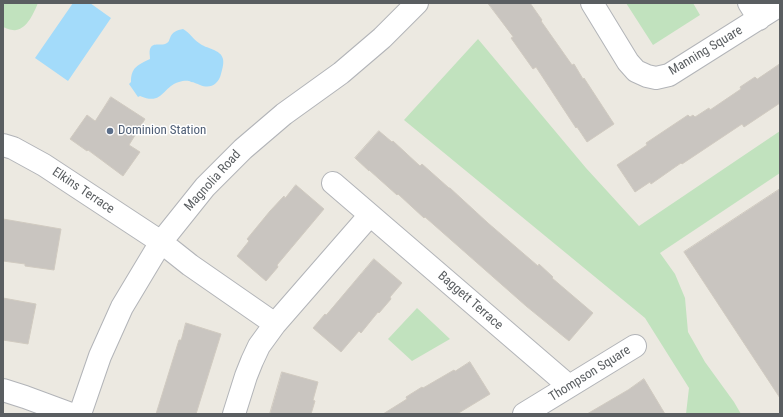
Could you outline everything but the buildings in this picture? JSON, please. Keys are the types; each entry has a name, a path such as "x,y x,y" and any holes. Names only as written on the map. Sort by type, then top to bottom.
{"street":[{"name":"Magnolia Road","path":"80,414 100,356 122,307 160,242 205,187 243,149 284,114 341,72 382,38 417,3"},
{"name":"Manning Square","path":"592,3 628,62 636,71 656,78 668,76 754,11 780,5"},
{"name":"Elkins Terrace","path":"3,145 12,148 44,165 160,242"},
{"name":"Baggett Terrace","path":"333,183 569,386"},
{"path":"234,414 252,361 259,346 275,324 370,215"},
{"path":"160,242 190,265 275,324"},
{"name":"Thompson Square","path":"524,414 635,346"},
{"path":"3,390 25,396 42,404 71,414"}],"green space":[{"path":"3,3 38,3 24,26 20,29 11,30 3,27"},
{"path":"626,3 693,3 700,15 653,45"},
{"path":"478,39 586,168 639,226 780,131 780,173 660,253 675,274 685,298 688,332 705,362 741,414 686,414 689,388 645,318 404,120"},
{"path":"417,308 450,339 412,361 388,339"}],"water":[{"path":"73,3 90,3 111,18 68,81 35,58"},
{"path":"183,29 199,43 216,51 222,56 223,65 220,78 216,83 207,87 188,81 182,81 173,84 162,95 153,99 140,96 138,97 129,84 131,82 132,73 136,67 150,59 150,50 153,45 165,44 169,42 173,33"}],"place":[{"name":"Dominion Station","path":"110,131"}]}
